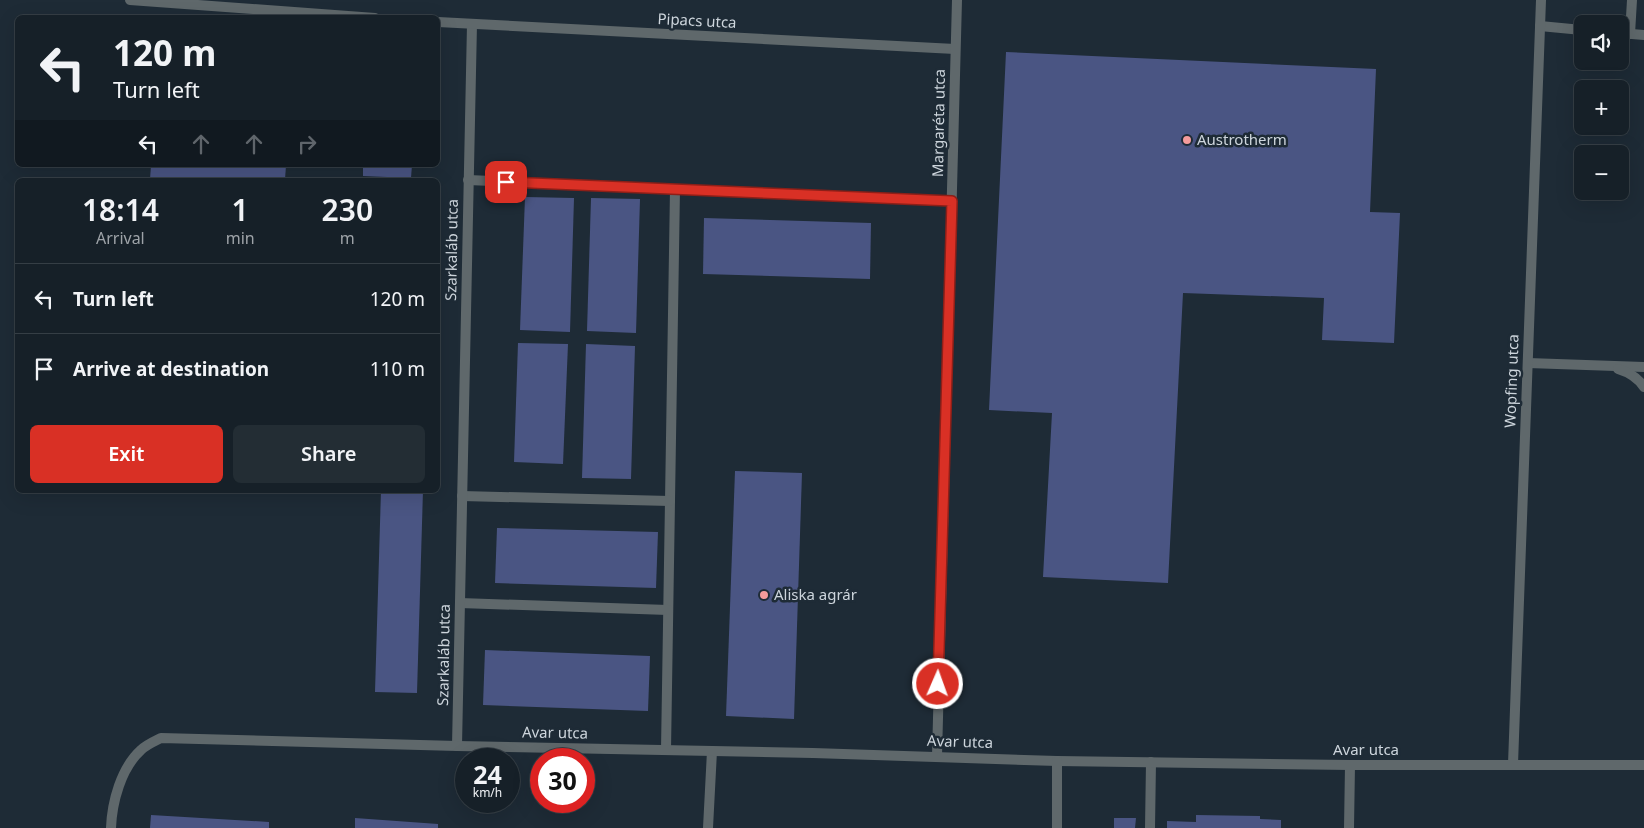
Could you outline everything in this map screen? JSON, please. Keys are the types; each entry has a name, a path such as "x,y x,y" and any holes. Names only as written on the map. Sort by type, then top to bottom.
{"street":[{"path":"130,0 334,15"},
{"name":"Margaréta utca","path":"937,756 957,0"},
{"name":"Wopfing utca","path":"1513,764 1541,0"},
{"path":"1629,15 1632,0"},
{"name":"Pipacs utca","path":"440,22 955,49"},
{"name":"Szarkaláb utca","path":"457,746 472,24"},
{"path":"1540,26 1574,29"},
{"path":"1629,33 1644,35"},
{"path":"468,180 952,201"},
{"path":"666,750 675,189"},
{"path":"1528,363 1644,367"},
{"path":"1610,366 1627,372 1644,387"},
{"path":"462,496 670,501"},
{"path":"460,603 668,610"},
{"name":"Avar utca","path":"111,828 117,791 126,770 141,750 161,738 937,756 1057,761 1350,765 1644,765"},
{"path":"708,828 712,751"},
{"path":"1057,761 1057,828"},
{"path":"1150,828 1151,762"},
{"path":"1349,828 1350,765"}],"building":[{"name":"Austrotherm","path":"1006,52 1376,69 1370,212 1400,213 1394,343 1322,340 1324,298 1183,293 1168,583 1043,577 1052,413 989,410"},
{"path":"151,167 286,167 285,178 150,178"},
{"path":"363,167 412,167 411,178 363,176"},
{"path":"525,197 574,198 570,332 520,330"},
{"path":"591,198 640,199 636,333 587,331"},
{"path":"704,218 871,223 870,279 703,274"},
{"path":"518,343 568,344 563,464 514,462"},
{"path":"586,344 635,346 631,479 582,478"},
{"name":"Aliska agrár","path":"735,471 802,473 794,719 726,716"},
{"path":"381,493 423,493 417,693 375,692"},
{"path":"497,528 658,532 656,588 495,583"},
{"path":"485,650 650,656 648,711 483,705"},
{"path":"151,815 269,822 269,828 150,828"},
{"path":"1196,815 1260,816 1260,819 1281,820 1281,828 1167,828 1167,821 1196,822"},
{"path":"355,818 438,824 438,828 355,828"},
{"path":"1114,818 1136,818 1135,828 1114,828"}],"place":[{"name":"Austrotherm","path":"1187,140"},
{"name":"Aliska agrár","path":"764,595"}],"route":[{"path":"506,182 952,201 938,684"}]}
